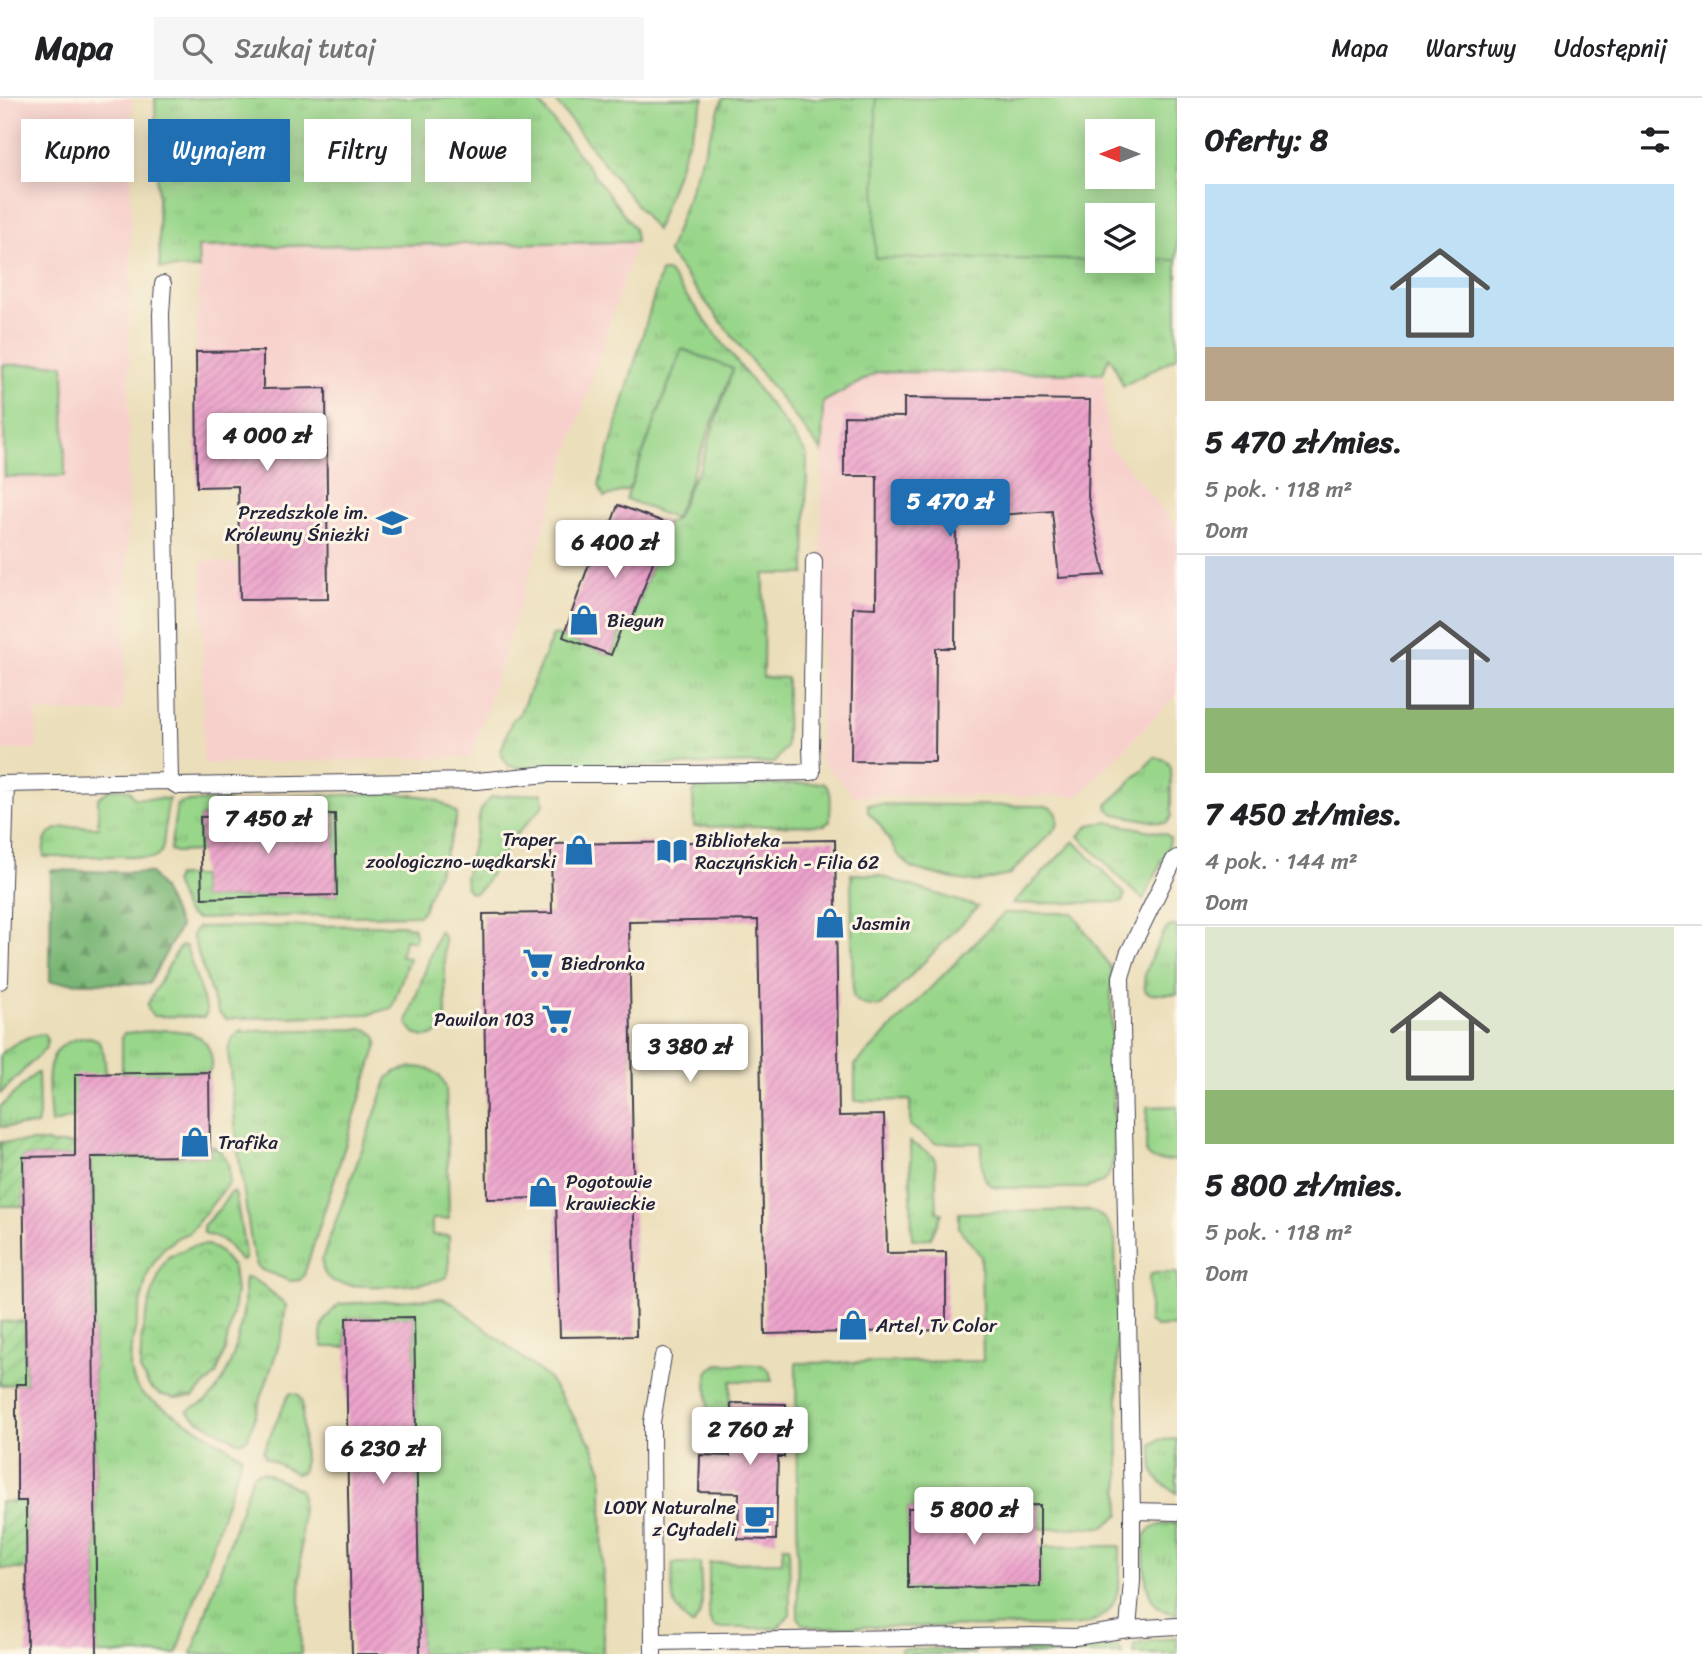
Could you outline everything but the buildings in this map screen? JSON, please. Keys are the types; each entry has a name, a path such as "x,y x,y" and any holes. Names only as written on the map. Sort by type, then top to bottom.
{"lane":[{"path":"163,284 170,781"},
{"path":"0,981 3,784 170,781 178,786 192,786 477,781 548,774 812,772 814,561"},
{"path":"1128,1629 1132,1581 1132,1511 1121,977 1128,954 1177,858"},
{"path":"663,1356 652,1422 653,1648 1076,1637 1128,1629 1177,1626"},
{"path":"1132,1511 1177,1512"}],"shaded area":[{"path":"0,98 132,98 132,119 21,119 21,182 131,182 127,613 122,712 36,712 37,749 0,750"},
{"name":"Przedszkole im. Królewny Śnieżki","path":"636,242 471,757 203,764 202,560 239,564 238,487 197,487 197,247"},
{"path":"878,372 1103,373 1109,445 1177,527 1177,694 1079,796 854,796 819,759 823,402"}],"green space":[{"path":"155,98 536,98 634,228 636,242 198,247 199,269 160,268 157,182 290,182 290,119 156,119"},
{"path":"553,98 704,98 656,230"},
{"path":"723,98 1177,98 1177,357 1123,386 1109,357 1103,373 878,372 823,402 822,452 668,253"},
{"path":"876,98 1177,98 1177,260 1155,260 1155,203 1085,203 1085,260 875,258"},
{"path":"661,272 668,272 807,455 805,574 764,574 763,677 787,678 786,747 774,763 522,768 509,766 501,751 512,720 519,715 553,635 611,655 624,621 631,623 667,523 676,519 691,482 699,470 733,369 682,349 631,485 627,490 604,497 599,485"},
{"path":"682,349 733,369 675,519 626,499"},
{"path":"64,364 65,476 5,477 3,365"},
{"path":"1155,757 1166,760 1171,767 1171,817 1167,823 1115,814 1108,809 1107,805"},
{"path":"823,783 831,798 830,821 825,825 694,827 693,794 696,788"},
{"path":"112,788 129,790 134,798 169,799 161,852 154,858 44,857 44,845 52,831 68,827 98,827 98,798"},
{"path":"390,793 435,800 457,814 447,851 419,915 197,919 185,911 174,882 176,876 201,876 202,898 337,895 335,814 264,815 263,802 266,798"},
{"path":"542,793 544,805 513,838 483,886 475,893 470,892 466,888 465,878 481,810 491,797"},
{"path":"226,801 234,805 234,816 200,817 201,851 170,850 177,805 181,802"},
{"path":"868,804 1044,806 1054,810 1058,823 1009,875 976,882 912,868 897,854 880,825 868,812"},
{"path":"1107,822 1166,834 1170,838 1164,858 1143,899 1079,836 1089,825"},
{"path":"1074,841 1125,894 1122,902 1012,904"},
{"path":"51,870 151,873 162,889 180,927 149,984 50,982"},
{"path":"851,874 877,875 978,907 881,1006 862,1004 853,996"},
{"path":"1004,913 1073,913 1112,970 1114,1156 1107,1178 1099,1184 1086,1188 998,1188 991,1185 984,1176 982,1143 935,1143 910,1126 910,1100 855,1101 855,1065"},
{"path":"1177,926 1177,994 1151,994 1146,992 1144,985 1147,969 1165,930"},
{"path":"198,927 413,927 416,936 414,941 405,939 400,955 409,958 392,1008 370,1014 227,1019 220,1014 214,1002 192,935"},
{"path":"439,931 444,937 446,1017 444,1027 440,1031 434,1035 421,1036 414,1033 407,1022"},
{"path":"182,946 186,946 207,1012 204,1017 153,1016 147,1005"},
{"path":"367,1029 375,1035 378,1042 304,1275 300,1280 290,1281 257,1266 252,1249 237,1144 228,1049 240,1031"},
{"path":"168,1030 189,1033 205,1042 212,1060 209,1072 122,1074 124,1033"},
{"path":"44,1034 47,1042 45,1049 0,1094 0,1055 20,1041"},
{"path":"90,1037 98,1040 104,1054 106,1074 75,1117 51,1124 48,1080 54,1056 61,1046 73,1040"},
{"path":"412,1067 433,1071 441,1078 446,1088 449,1219 432,1219 432,1235 449,1236 449,1270 446,1277 407,1285 354,1285 331,1280 323,1269 323,1256 388,1078 395,1072"},
{"path":"38,1073 37,1125 0,1127 0,1107"},
{"path":"1177,1106 1177,1160 1152,1159 1146,1154 1147,1107"},
{"path":"0,1142 76,1144 76,1156 23,1157 24,1206 0,1206"},
{"path":"910,1142 935,1157 937,1212 942,1213 931,1238 912,1239"},
{"path":"210,1145 227,1160 229,1183 189,1233 178,1237 163,1249 147,1275 131,1348 130,1368 135,1384 143,1395 242,1456 177,1654 97,1654 91,1157 210,1156"},
{"path":"231,1192 236,1196 245,1253 244,1260 240,1261 226,1244 203,1231 203,1226"},
{"path":"1084,1210 1096,1213 1104,1219 1115,1239 1120,1514 1104,1527 1040,1529 1039,1505 908,1508 908,1588 1040,1587 1040,1547 1120,1546 1118,1587 1110,1608 1091,1622 1075,1626 812,1627 803,1624 798,1617 796,1363 983,1361 981,1256 959,1228 959,1213"},
{"path":"208,1245 220,1252 233,1268 236,1291 225,1350 216,1375 193,1397 174,1398 159,1394 149,1386 140,1370 142,1332 150,1301 168,1257 192,1246"},
{"path":"1155,1273 1177,1273 1177,1326 1156,1327 1149,1322 1149,1278"},
{"path":"245,1278 264,1286 286,1305 282,1335 248,1438 237,1441 196,1419 187,1411 214,1393 228,1370 242,1318"},
{"path":"442,1298 454,1304 548,1378 592,1445 602,1470 603,1654 420,1654 414,1317 346,1318 346,1347 323,1347 321,1335 327,1318 340,1304"},
{"path":"25,1321 26,1384 0,1385 0,1322"},
{"path":"718,1364 762,1365 769,1370 772,1381 731,1381 730,1414 711,1414 708,1410 707,1374"},
{"path":"291,1393 299,1395 302,1402 304,1465 302,1472 297,1474 265,1457 263,1451"},
{"path":"1177,1439 1177,1493 1157,1479 1152,1445 1158,1440"},
{"path":"256,1472 264,1472 300,1490 302,1498 301,1654 192,1654 252,1476"},
{"path":"26,1501 27,1569 0,1569 0,1502"},
{"path":"1177,1523 1177,1614 1158,1607 1149,1592 1145,1574 1144,1543 1145,1535 1150,1530"},
{"path":"783,1546 789,1546 790,1614 778,1628 715,1628 709,1614 709,1563 782,1562"},
{"path":"673,1563 700,1563 702,1603 700,1614 693,1626 675,1605 672,1591"},
{"path":"1177,1637 1177,1654 1134,1654 1134,1644"},
{"path":"1118,1647 1122,1654 998,1654 1050,1648"},
{"path":"901,1649 955,1649 975,1654 901,1654"}],"place":[{"name":"Przedszkole im. Królewny Śnieżki","path":"392,523"},
{"name":"Biegun","path":"584,620"},
{"name":"Traper zoologiczno-wędkarski","path":"579,850"},
{"name":"Biblioteka Raczyńskich - Filia 62","path":"672,851"},
{"name":"Jasmin","path":"830,923"},
{"name":"Biedronka","path":"538,963"},
{"name":"Pawilon 103","path":"557,1019"},
{"name":"Trafika","path":"195,1142"},
{"name":"Pogotowie krawieckie","path":"543,1192"},
{"name":"Artel, Tv Color","path":"853,1325"},
{"name":"LODY Naturalne z Cytadeli","path":"759,1518"}]}
